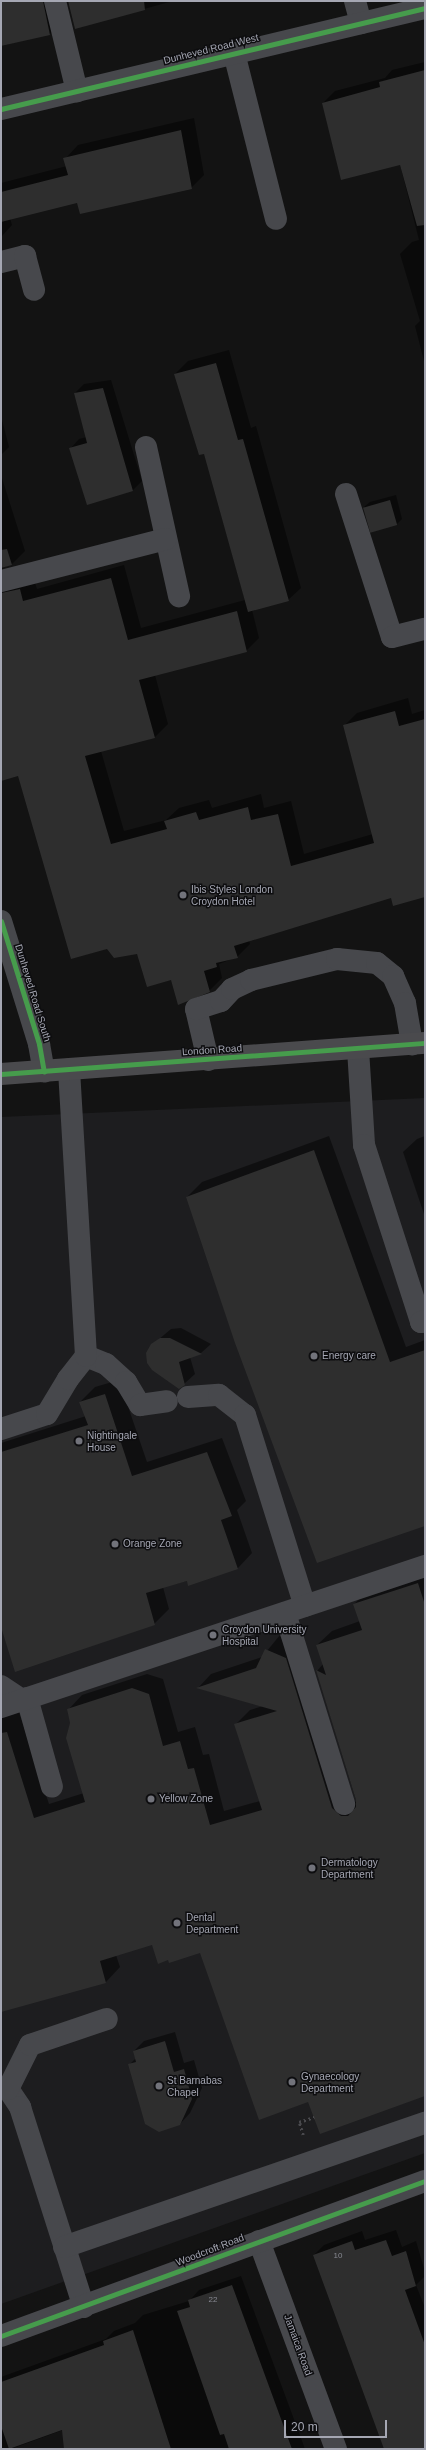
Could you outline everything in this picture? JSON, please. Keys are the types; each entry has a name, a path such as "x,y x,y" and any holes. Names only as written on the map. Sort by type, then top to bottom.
{"main road":[{"name":"London Road","path":"1,1074 418,1044"}],"street":[{"path":"55,1 77,91"},
{"path":"355,1 361,23"},
{"name":"Dunheved Road West","path":"1,109 425,8"},
{"path":"234,53 276,219"},
{"path":"1,262 25,256 34,290"},
{"path":"146,447 179,596"},
{"path":"346,494 392,637 425,629"},
{"path":"1,581 166,539"},
{"name":"Dunheved Road South","path":"1,921 39,1044 44,1072"},
{"path":"208,1060 196,1009 221,1001 232,989 251,980 337,959 377,962 393,976 405,1003 418,1044"},
{"path":"358,1049 364,1145 421,1322 425,1321"},
{"path":"1,1429 47,1414 68,1379 86,1356 69,1070"},
{"path":"86,1356 106,1364 126,1382 140,1405 167,1401"},
{"path":"188,1397 219,1395 245,1415 344,1804"},
{"path":"1,1707 425,1566"},
{"path":"1,1686 24,1699 52,1787"},
{"path":"84,2308 20,2107 5,2089 30,2045 107,2020"},
{"path":"64,2247 425,2123"},
{"name":"Woodcroft Road","path":"1,2336 84,2308 259,2241 425,2181"},
{"name":"Jamaica Road","path":"259,2241 336,2449"}],"shaded area":[{"name":"Croydon University Hospital","path":"425,1098 425,2153 1,2304 1,1117"}],"building":[{"path":"1,1 43,1 50,35 1,46"},
{"path":"68,1 144,1 145,10 75,29"},
{"path":"425,70 425,225 417,226 400,165 341,180 322,103 380,87 379,82"},
{"path":"181,130 192,189 80,214 77,203 1,222 1,192 68,175 63,158"},
{"path":"216,363 238,440 243,439 289,601 248,612 204,454 199,455 174,374"},
{"path":"103,388 133,491 87,505 69,448 87,443 74,393"},
{"path":"390,500 397,525 370,533 363,508"},
{"path":"7,549 12,565 1,568 1,550"},
{"path":"111,578 128,640 237,611 247,652 139,680 155,738 85,756 111,844 167,829 164,821 196,812 199,820 248,807 251,820 278,814 291,866 374,843 343,725 395,711 399,726 425,719 425,897 393,906 391,898 234,946 238,958 216,963 217,967 204,971 210,992 178,1005 171,980 147,987 137,954 114,958 107,949 71,959 18,776 1,781 1,593 20,589 23,601"},
{"name":"Energy care","path":"314,1150 390,1362 425,1350 425,1526 317,1563 235,1343 186,1197"},
{"path":"160,1338 170,1338 202,1354 179,1362 185,1385 179,1389 152,1370 147,1363 146,1353 151,1344"},
{"name":"Orange Zone","path":"105,1394 132,1476 207,1452 232,1516 221,1520 238,1569 188,1586 187,1581 146,1593 155,1625 15,1672 1,1627 1,1452 88,1425 79,1402"},
{"path":"418,1583 425,1605 425,2096 320,2134 308,2102 259,2120 200,1953 169,1963 168,1960 158,1964 152,1945 100,1961 106,1983 1,2012 1,1733 7,1732 34,1818 85,1802 66,1738 70,1723 67,1709 132,1688 149,1694 163,1746 180,1741 188,1769 194,1768 210,1825 262,1810 234,1724 277,1711 196,1688 256,1668 265,1649 286,1658 332,1808 341,1816 348,1816 356,1807 356,1800 316,1670 326,1675 316,1645 362,1630 353,1604"},
{"name":"St Barnabas Chapel","path":"165,2041 174,2072 184,2069 192,2099 180,2125 159,2132 145,2124 128,2064 136,2062 133,2051"},
{"path":"386,2240 392,2256 406,2251 416,2286 405,2290 425,2345 425,2449 384,2449 313,2255 352,2241 355,2250"},
{"path":"232,2285 292,2449 229,2449 224,2434 220,2435 177,2311 190,2307 188,2300"},
{"path":"133,2330 171,2449 64,2449 62,2430 9,2449 1,2426 1,2382 104,2345 103,2341"}],"cycle path":[{"path":"1,109 425,8"},
{"path":"1,921 39,1044 44,1072"},
{"path":"1,1074 425,1043"},
{"path":"1,2336 425,2181"}],"place":[{"name":"Ibis Styles London Croydon Hotel","path":"183,895"},
{"name":"Energy care","path":"314,1356"},
{"name":"Nightingale House","path":"79,1441"},
{"name":"Orange Zone","path":"115,1544"},
{"name":"Croydon University Hospital","path":"213,1635"},
{"name":"Yellow Zone","path":"151,1799"},
{"name":"Dermatology Department","path":"312,1868"},
{"name":"Dental Department","path":"177,1923"},
{"name":"Gynaecology Department","path":"292,2082"},
{"name":"St Barnabas Chapel","path":"159,2086"}]}
